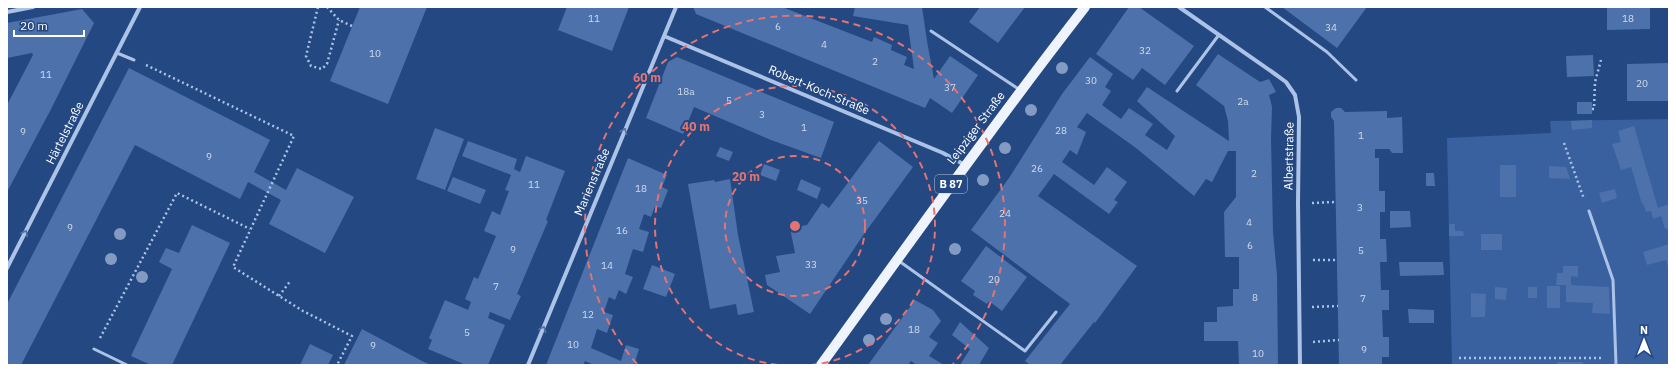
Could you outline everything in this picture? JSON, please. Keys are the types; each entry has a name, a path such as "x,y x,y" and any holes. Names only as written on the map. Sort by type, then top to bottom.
{"main road":[{"name":"Leipziger Straße","path":"821,365 1020,90 1085,7"}],"street":[{"path":"7,12 33,7"},
{"name":"Härtelstraße","path":"7,268 140,7"},
{"name":"Marienstraße","path":"528,365 676,7"},
{"name":"Albertstraße","path":"1178,7 1286,82 1295,95 1299,117 1298,203 1300,365"},
{"name":"Robert-Koch-Straße","path":"664,36 943,153 965,165"}],"lane":[{"path":"1265,7 1327,52 1356,80"},
{"path":"931,31 1020,90"},
{"path":"1177,91 1218,36"},
{"path":"117,53 134,60"},
{"path":"1589,211 1613,280 1616,365"},
{"path":"897,260 1026,351 1056,312"},
{"path":"94,349 127,365"}],"path":[{"path":"318,7 306,56 311,66 322,69 327,64 339,20"},
{"path":"328,7 339,20 352,26"},
{"path":"134,60 294,136 233,267 303,311 352,336 337,365"},
{"path":"1592,109 1594,109 1595,82 1601,60"},
{"path":"1564,143 1589,211"},
{"path":"94,349 177,193 250,229"},
{"path":"1298,203 1335,202"},
{"path":"1299,260 1336,260"},
{"path":"279,296 291,280"},
{"path":"1300,307 1338,306"},
{"path":"1300,342 1339,340"},
{"path":"1459,358 1616,358"}],"shaded area":[{"path":"1669,119 1669,365 1452,365 1447,138 1551,133 1550,121"}],"building":[{"path":"360,7 427,7 388,104 330,81"},
{"path":"567,7 629,7 612,51 558,30"},
{"path":"693,7 782,7 872,42 874,37 892,45 891,50 907,57 904,65 914,69 908,25 853,16 855,7 922,7 934,79 950,56 978,75 952,113 930,98 925,108 696,14"},
{"path":"980,7 1025,7 998,43 969,22"},
{"path":"1129,7 1139,7 1194,46 1165,85 1142,68 1133,80 1096,54"},
{"path":"1282,7 1367,7 1337,48"},
{"path":"1607,7 1650,7 1650,29 1607,30"},
{"path":"82,9 94,23 7,192 7,105 33,55 32,53 7,58 7,23"},
{"path":"1218,54 1260,82 1269,79 1276,92 1269,95 1272,107 1271,139 1273,232 1277,275 1278,365 1239,365 1238,341 1204,341 1204,322 1217,322 1217,307 1233,306 1233,289 1239,289 1239,257 1225,257 1224,212 1236,197 1236,151 1228,151 1212,182 1206,179 1194,196 1136,148 1087,113 1077,127 1086,132 1077,155 1070,150 1062,162 1094,185 1107,167 1127,182 1114,200 1118,202 1109,214 1054,174 1038,196 1137,266 1095,323 1094,322 1060,365 1030,365 1025,361 1070,304 971,230 1009,178 1062,94 1090,57 1113,74 1105,87 1111,91 1102,105 1121,119 1129,108 1153,124 1145,135 1167,150 1175,136 1137,101 1147,87 1229,141 1228,121 1224,106 1196,85"},
{"path":"1593,55 1594,76 1567,77 1566,56"},
{"path":"677,57 834,122 821,158 771,140 694,107 683,134 646,118 668,62"},
{"path":"1669,63 1669,101 1627,101 1627,64"},
{"path":"129,68 270,140 254,172 286,190 297,168 354,197 325,253 269,224 281,200 248,182 240,199 135,145 21,365 7,365 7,304"},
{"path":"1577,102 1592,102 1592,114 1577,114"},
{"path":"1336,108 1341,108 1345,112 1387,111 1387,118 1402,117 1403,153 1392,153 1389,149 1375,149 1375,158 1379,158 1379,191 1385,191 1385,212 1380,212 1380,239 1386,239 1387,262 1380,262 1381,290 1389,290 1389,310 1382,310 1383,337 1389,337 1389,357 1382,357 1382,365 1339,365 1334,121 1331,117 1331,112"},
{"path":"1592,120 1592,128 1572,130 1571,121"},
{"path":"1634,126 1658,208 1669,204 1669,228 1665,229 1661,216 1653,219 1651,211 1646,212 1643,203 1642,204 1631,167 1621,170 1612,144 1621,142 1618,131"},
{"path":"435,128 464,139 445,190 416,179"},
{"path":"468,141 517,159 514,169 520,172 526,156 565,171 546,220 548,221 517,294 521,296 510,320 490,312 488,318 505,325 488,365 466,365 428,349 432,340 429,338 445,300 468,310 471,302 465,299 474,277 478,279 496,236 484,231 492,211 500,215 509,191 505,190 511,175 462,156"},
{"path":"879,141 913,167 864,234 810,314 767,285 765,275 780,272 776,256 795,253 790,228 807,225 822,203 829,208"},
{"path":"720,147 733,152 729,161 716,156"},
{"path":"628,158 667,175 662,187 668,190 661,208 655,206 651,217 644,214 639,229 649,232 643,252 633,249 625,274 633,277 626,294 619,290 615,300 609,297 604,312 613,315 607,333 597,329 591,348 621,361 626,345 639,349 634,365 594,365 585,361 583,365 546,365"},
{"path":"764,164 780,170 776,181 760,175"},
{"path":"1500,165 1516,165 1516,197 1500,197"},
{"path":"1549,166 1566,167 1570,179 1549,178"},
{"path":"1426,173 1434,173 1435,186 1426,186"},
{"path":"453,177 486,190 480,204 447,191"},
{"path":"730,179 738,235 754,312 738,315 736,304 710,309 688,184 714,180 715,182"},
{"path":"801,179 821,188 817,199 797,190"},
{"path":"1615,189 1617,198 1602,203 1599,193"},
{"path":"1390,211 1410,211 1411,227 1390,228"},
{"path":"1449,224 1455,224 1455,231 1463,231 1464,236 1449,236"},
{"path":"192,225 230,243 172,365 151,365 131,356 172,269 159,262 166,248 179,253"},
{"path":"1481,234 1502,234 1502,250 1481,250"},
{"path":"1669,244 1669,271 1666,260 1647,265 1643,252"},
{"path":"986,246 1027,277 1002,311 989,301 987,304 973,295 975,291 961,281"},
{"path":"1399,262 1443,262 1444,275 1400,276"},
{"path":"652,265 675,274 666,297 643,289"},
{"path":"1563,266 1578,266 1578,277 1571,276 1571,285 1609,287 1610,314 1592,313 1593,303 1566,302 1566,285 1556,285 1557,273 1563,273"},
{"path":"1547,286 1560,286 1560,308 1547,308"},
{"path":"1495,287 1507,288 1506,300 1495,299"},
{"path":"1528,287 1537,287 1537,298 1528,298"},
{"path":"1471,293 1486,294 1485,317 1471,317"},
{"path":"915,300 933,310 941,321 929,337 938,343 929,356 944,365 917,365 911,361 908,365 868,365"},
{"path":"1408,309 1434,310 1434,323 1409,323"},
{"path":"960,322 989,348 979,365 960,365 970,349 952,335"},
{"path":"362,329 422,361 431,365 344,365"},
{"path":"310,344 333,355 328,365 300,365"},
{"path":"1557,362 1583,362 1583,365 1557,365"}]}
